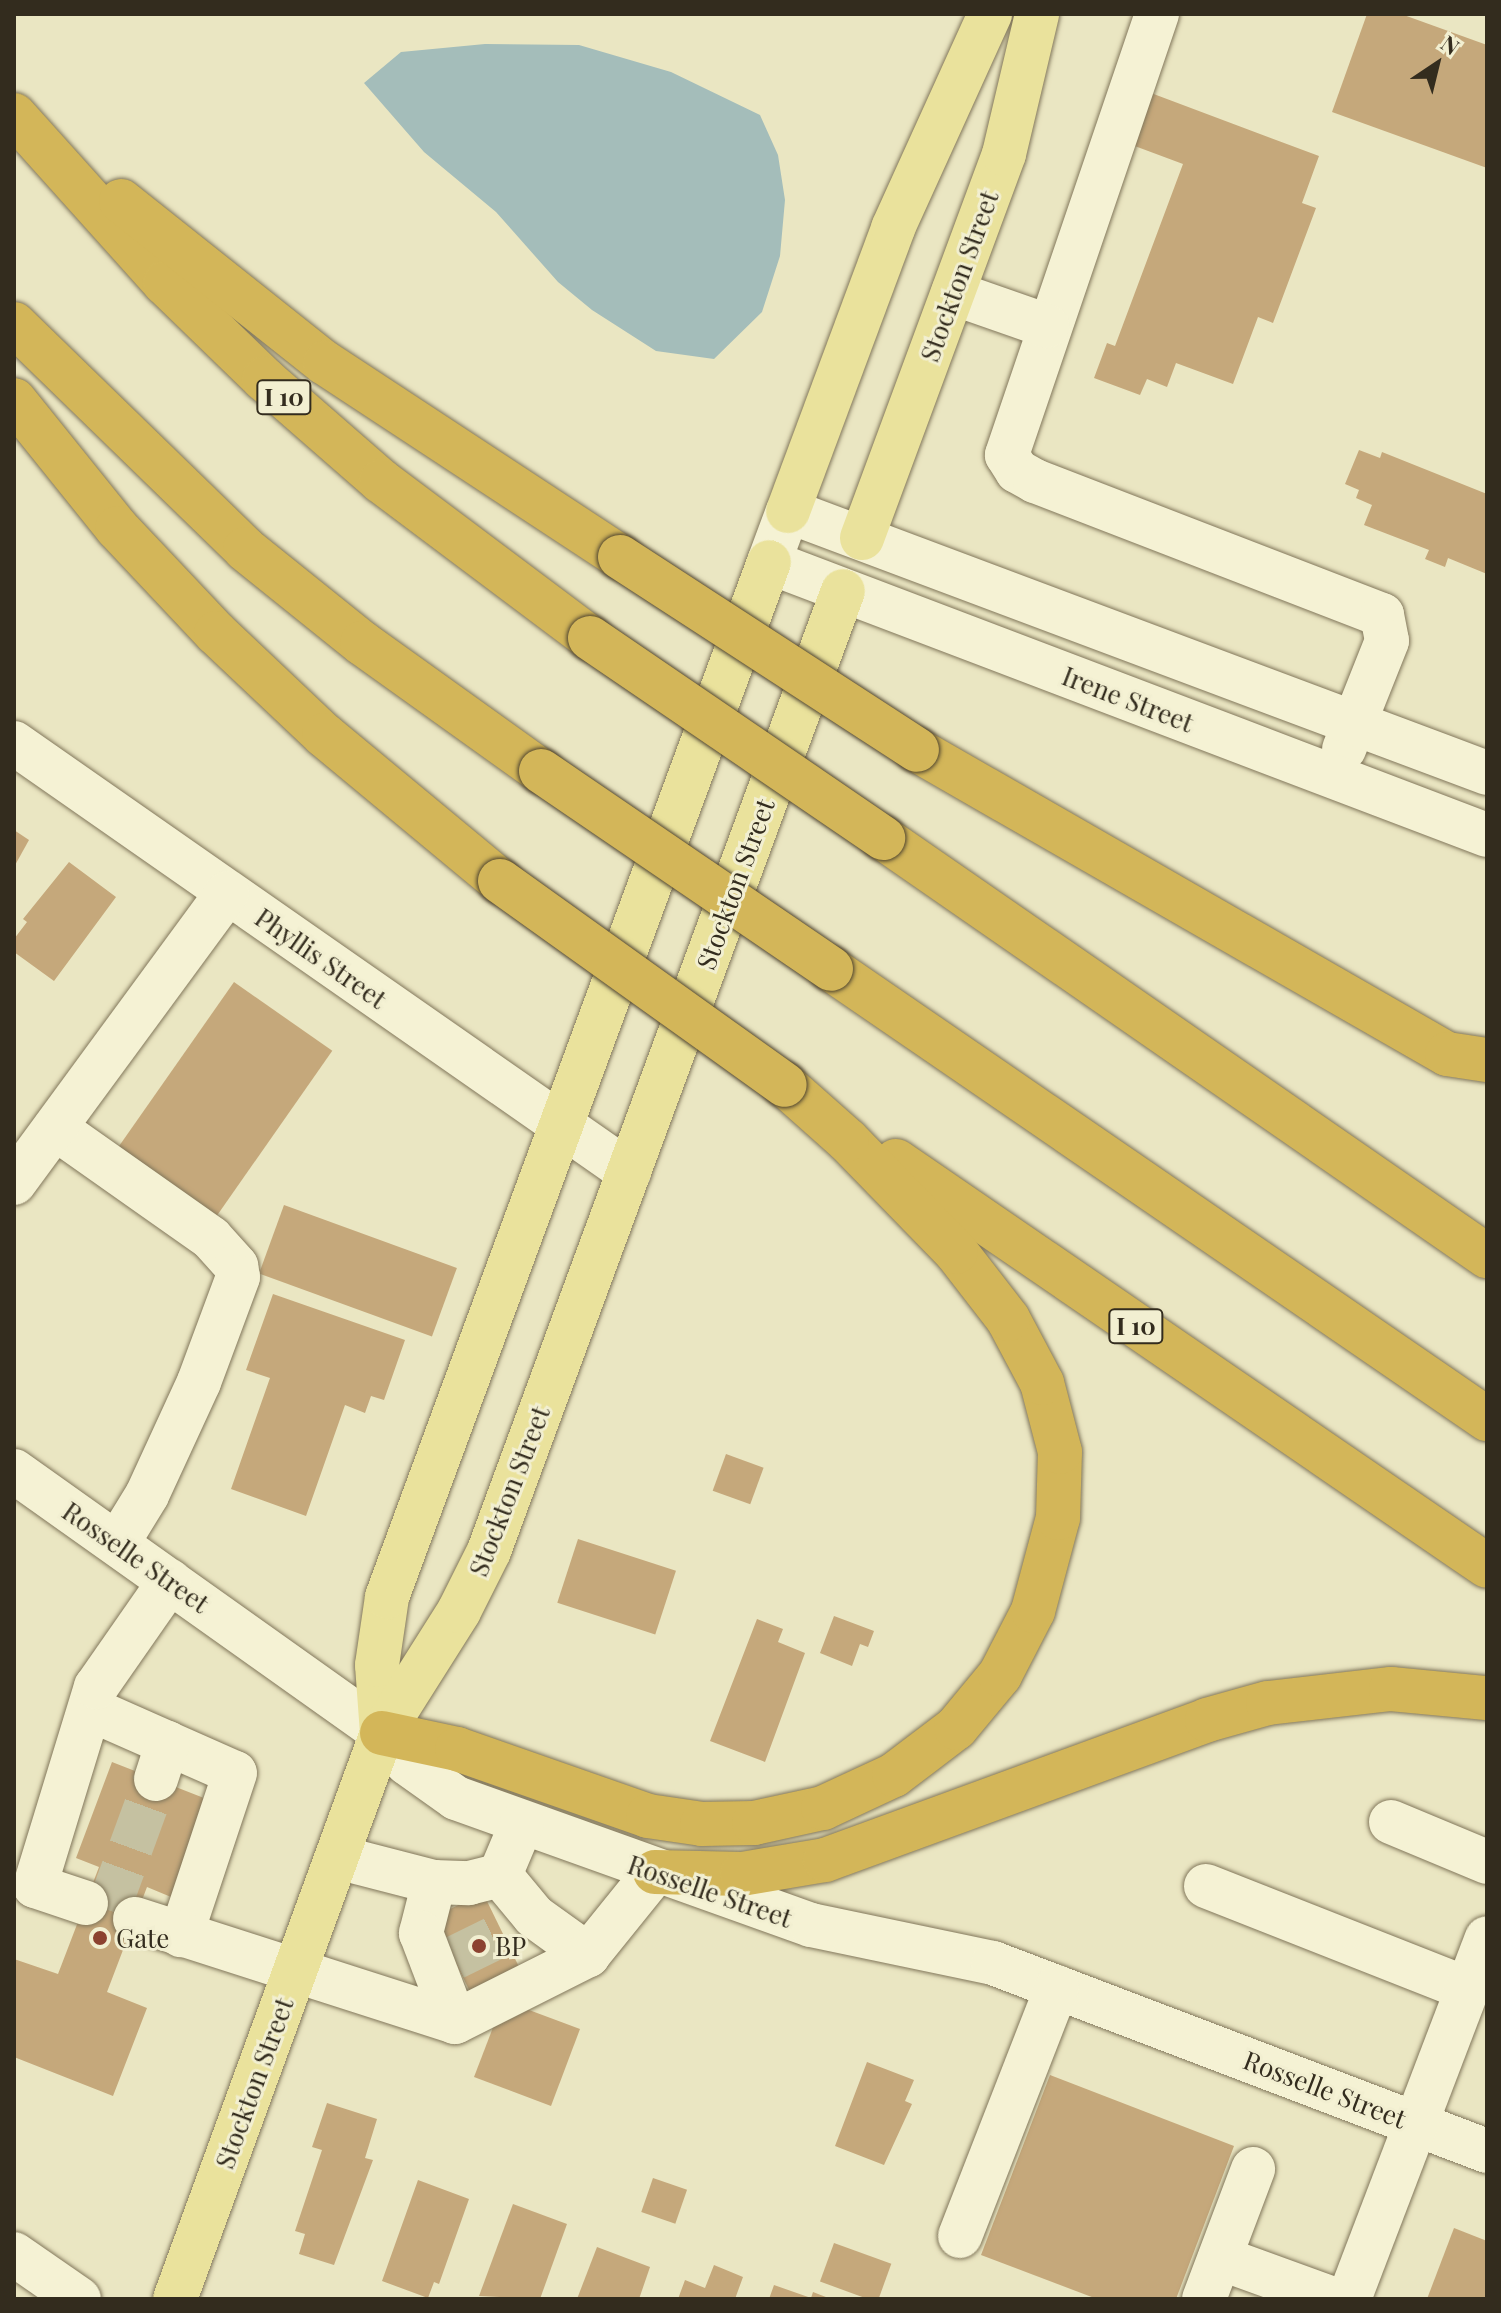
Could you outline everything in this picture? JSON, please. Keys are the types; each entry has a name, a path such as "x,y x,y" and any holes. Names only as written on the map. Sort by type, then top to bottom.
{"highway":[{"path":"14,102 66,154 253,310 395,412 917,750 1447,1054 1487,1060"},
{"name":"I 10","path":"14,115 165,283 275,389 381,481 590,638 1487,1256"},
{"path":"14,324 245,549 406,676 1487,1419"},
{"name":"I 10","path":"14,400 117,528 216,633 324,735 500,881 785,1085 1487,1566"},
{"path":"382,1733 457,1749 648,1816 702,1824 754,1823 823,1808 894,1775 956,1728 1000,1675 1033,1611 1060,1507 1060,1452 1042,1383 1008,1319 966,1264 874,1166 785,1085"},
{"path":"655,1872 742,1874 825,1860 1207,1720 1268,1703 1391,1689 1487,1698"}],"main road":[{"name":"Stockton Street","path":"788,511 893,228 990,14"},
{"name":"Stockton Street","path":"862,538 1004,154 1037,14"},
{"name":"Stockton Street","path":"382,1733 377,1665 387,1597 769,562"},
{"name":"Stockton Street","path":"175,2299 382,1733 476,1578 843,591"}],"street":[{"path":"1157,14 1007,446 1010,463 1035,481 1375,610 1387,622 1387,641 1333,777"},
{"path":"953,293 1047,326"},
{"path":"788,511 1487,773"},
{"name":"Stockton Street","path":"769,562 788,511"},
{"name":"Stockton Street","path":"843,591 862,538"},
{"name":"Irene Street","path":"769,562 1487,835"},
{"name":"Phyllis Street","path":"14,743 629,1172"},
{"path":"14,1183 227,893"},
{"path":"55,1128 211,1238 236,1266 238,1277 199,1382 147,1495 117,1544"},
{"name":"Rosselle Street","path":"14,1471 382,1733 407,1763 440,1789 655,1872 811,1925 949,1950 1057,1987 1487,2151"},
{"path":"86,1903 35,1886 96,1687 170,1581"},
{"path":"90,1709 162,1761 235,1773 181,1935"},
{"path":"1391,1822 1487,1862"},
{"path":"522,1823 500,1875 518,1925 588,1955"},
{"path":"337,1857 434,1882 469,1883 500,1875"},
{"path":"135,1919 294,1973 455,2022 588,1955 655,1872"},
{"path":"434,1882 421,1933 443,1963 455,2022"},
{"path":"1206,1886 1467,1989"},
{"path":"1349,2299 1413,2123 1487,1938"},
{"path":"960,2236 1057,1987"},
{"path":"1204,2299 1253,2169"},
{"path":"1220,2258 1333,2299"},
{"path":"23,2274 79,2299"}],"water":[{"path":"485,44 579,45 671,72 760,115 778,155 785,200 780,256 762,312 714,359 656,351 592,310 558,282 496,212 424,152 364,83 401,52"}],"building":[{"path":"1367,14 1401,14 1487,45 1487,168 1332,112"},
{"path":"1143,90 1319,156 1302,203 1316,208 1273,323 1258,317 1233,384 1176,363 1167,387 1147,379 1140,395 1094,378 1107,343 1115,346 1183,164 1124,142"},
{"path":"1359,450 1380,458 1382,452 1487,494 1487,574 1448,558 1445,567 1425,559 1429,550 1364,525 1372,505 1356,498 1359,490 1345,484"},
{"path":"14,830 29,840 14,867"},
{"path":"69,862 116,897 54,981 14,952 14,939 27,922 23,919"},
{"path":"234,982 332,1051 211,1224 113,1155"},
{"path":"284,1205 457,1268 432,1337 259,1274"},
{"path":"273,1294 405,1340 384,1400 371,1396 365,1413 345,1405 306,1516 231,1489 270,1378 246,1370"},
{"path":"726,1454 764,1468 750,1504 713,1491"},
{"path":"578,1539 676,1571 655,1635 557,1603"},
{"path":"834,1616 874,1631 868,1647 860,1644 852,1666 820,1653"},
{"path":"757,1619 783,1629 778,1642 805,1653 765,1762 710,1741"},
{"name":"Gate","path":"112,1762 209,1800 171,1897 147,1887 107,1992 147,2008 113,2096 14,2057 14,1959 58,1974 99,1867 76,1858"},
{"name":"BP","path":"483,1893 520,1969 471,1994 434,1917"},
{"path":"521,2007 580,2029 551,2106 474,2077 497,2017"},
{"path":"867,2062 914,2080 905,2101 912,2104 884,2165 835,2146"},
{"path":"1050,2075 1234,2146 1176,2299 1097,2299 981,2255"},
{"path":"327,2103 377,2119 365,2158 373,2160 334,2265 299,2254 305,2234 295,2231 322,2150 312,2147"},
{"path":"653,2178 687,2190 675,2224 641,2212"},
{"path":"418,2180 469,2199 439,2284 434,2282 428,2298 382,2281"},
{"path":"513,2204 567,2224 540,2299 479,2296"},
{"path":"1454,2228 1487,2241 1487,2299 1427,2299"},
{"path":"834,2243 891,2264 879,2299 868,2299 820,2282"},
{"path":"597,2247 650,2267 639,2299 577,2299"},
{"path":"714,2265 743,2277 735,2299 678,2299 685,2280 705,2288"},
{"path":"774,2285 811,2298 813,2292 831,2299 769,2299"}],"tunnel":[{"path":"108,1910 156,1779"},
{"path":"454,1958 503,1934"}],"place":[{"name":"Gate","path":"100,1938"},
{"name":"BP","path":"479,1946"}]}
